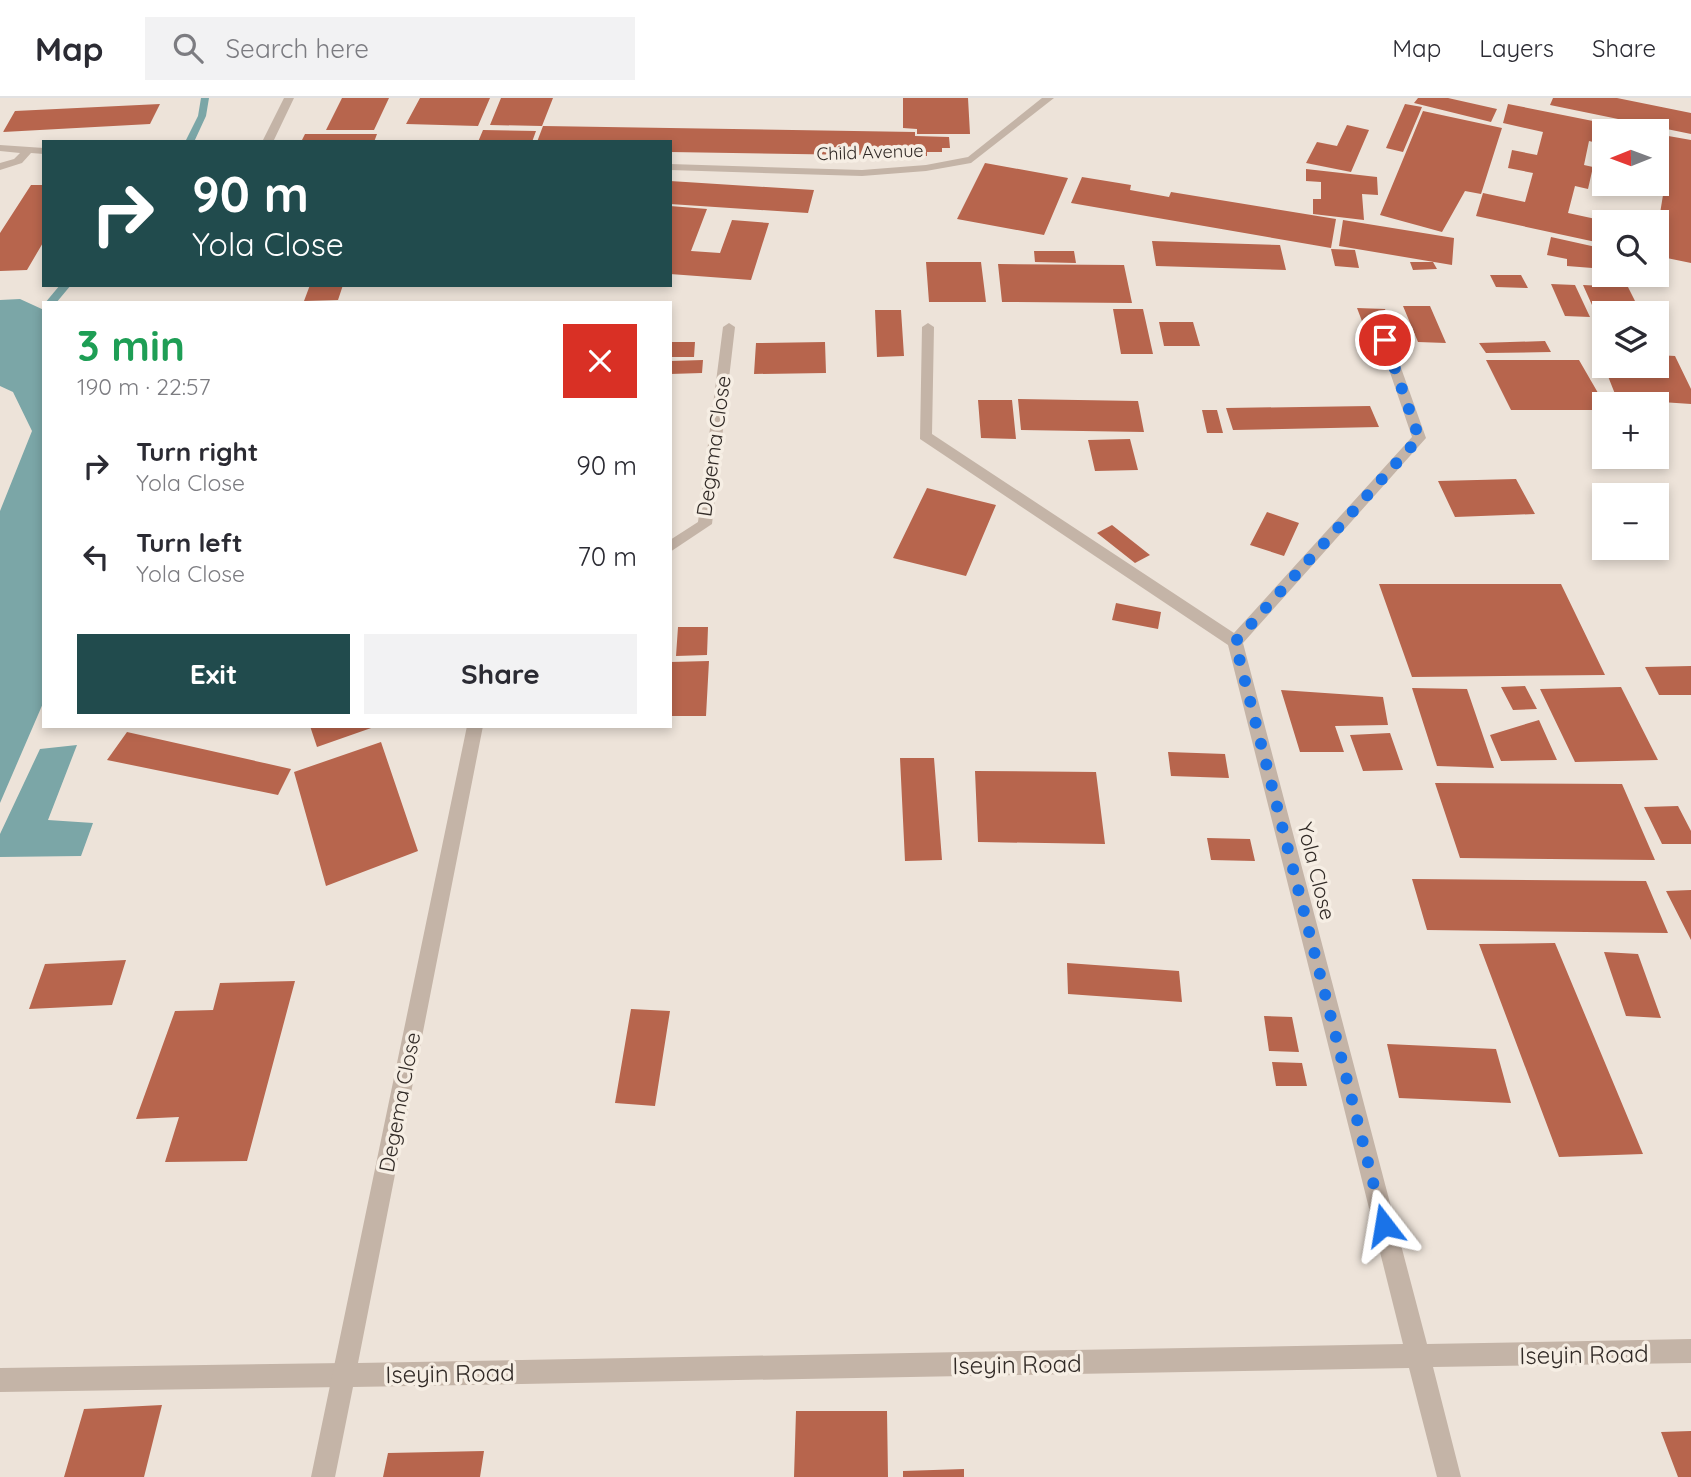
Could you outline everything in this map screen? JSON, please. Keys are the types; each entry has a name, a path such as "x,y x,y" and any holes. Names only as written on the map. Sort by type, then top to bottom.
{"street":[{"path":"268,140 289,98"},
{"name":"Child Avenue","path":"672,167 862,173 926,169 971,160 1049,98"},
{"path":"0,148 42,151"},
{"path":"0,167 18,161 28,150"},
{"name":"Degema Close","path":"672,546 705,524 729,327"},
{"path":"928,327 925,436 1235,642 1419,438 1385,340"},
{"name":"Yola Close","path":"1235,642 1449,1477"},
{"name":"Degema Close","path":"323,1477 475,728"},
{"name":"Iseyin Road","path":"0,1380 1418,1358 1691,1351"}],"water":[{"path":"20,299 42,309 42,706 0,803 0,511 32,431 13,392 0,386 0,300"},
{"path":"77,745 48,820 93,823 81,856 0,857 0,834 40,749"}],"building":[{"path":"342,98 389,98 374,130 326,130"},
{"path":"420,98 490,98 478,126 406,124"},
{"path":"501,98 553,98 542,126 490,125"},
{"path":"903,98 968,98 970,134 917,134 917,129 903,128"},
{"path":"1418,98 1448,98 1497,109 1491,122 1414,103"},
{"path":"1553,98 1617,98 1691,113 1691,134 1670,130 1670,119 1618,119 1550,105"},
{"path":"160,104 150,124 3,132 15,111"},
{"path":"1405,104 1422,107 1403,152 1386,148"},
{"path":"1508,104 1592,121 1592,142 1589,141 1584,165 1592,167 1588,189 1575,186 1568,213 1592,218 1592,241 1476,216 1483,193 1525,202 1533,173 1508,168 1512,150 1537,155 1543,132 1503,123"},
{"path":"1423,111 1502,128 1481,194 1465,191 1442,232 1380,215"},
{"path":"1347,125 1369,130 1351,172 1306,163 1317,142 1337,146"},
{"path":"543,126 915,132 915,136 949,137 950,148 942,148 942,152 927,152 927,156 672,152 672,140 538,140"},
{"path":"483,130 536,131 533,140 479,140"},
{"path":"305,134 377,134 375,140 302,140"},
{"path":"1670,136 1691,140 1691,263 1669,258 1669,210 1661,210 1663,196 1670,196"},
{"path":"985,163 1068,178 1044,235 957,219"},
{"path":"1306,169 1377,177 1378,195 1362,194 1364,220 1313,214 1313,199 1321,199 1321,182 1306,181"},
{"path":"1082,177 1131,185 1130,190 1169,197 1171,192 1336,219 1331,248 1071,203"},
{"path":"672,181 814,190 808,213 672,204"},
{"path":"31,185 42,185 42,244 27,270 0,271 0,233"},
{"path":"672,206 707,209 691,251 720,253 732,220 769,223 751,280 672,274"},
{"path":"1343,220 1454,238 1452,265 1339,246"},
{"path":"1551,237 1592,246 1592,268 1567,266 1567,259 1547,255"},
{"path":"1152,241 1280,245 1286,270 1156,266"},
{"path":"1331,249 1355,250 1359,268 1335,266"},
{"path":"1034,251 1074,251 1076,263 1035,262"},
{"path":"926,262 981,262 986,302 929,302"},
{"path":"1410,262 1433,262 1437,269 1413,270"},
{"path":"998,264 1124,265 1132,303 1002,302"},
{"path":"1490,275 1521,275 1528,288 1496,287"},
{"path":"1551,284 1575,285 1590,317 1565,316"},
{"path":"1583,285 1628,287 1635,301 1592,301 1592,305"},
{"path":"309,287 342,287 338,300 304,301"},
{"path":"1403,306 1430,306 1446,343 1418,342"},
{"path":"1357,308 1385,309 1393,329 1365,329"},
{"path":"1113,309 1143,309 1153,354 1121,354"},
{"path":"875,310 901,310 904,356 877,357"},
{"path":"1159,322 1193,322 1200,346 1164,346"},
{"path":"1545,341 1551,352 1486,353 1479,343"},
{"path":"672,342 695,342 694,357 672,357"},
{"path":"825,342 826,373 754,374 756,343"},
{"path":"1669,356 1675,356 1691,389 1691,404 1669,403 1669,392 1614,392 1609,378 1669,378"},
{"path":"703,360 702,373 672,374 672,361"},
{"path":"1486,360 1579,360 1597,392 1592,392 1592,410 1511,410"},
{"path":"1018,399 1138,401 1144,432 1021,430"},
{"path":"978,400 1012,400 1016,439 981,438"},
{"path":"1370,406 1379,427 1233,430 1226,408"},
{"path":"1202,410 1217,410 1223,433 1207,433"},
{"path":"1130,439 1138,470 1095,471 1088,440"},
{"path":"1516,479 1535,514 1455,517 1438,481"},
{"path":"927,488 996,505 966,576 893,558"},
{"path":"1267,512 1299,523 1284,556 1250,545"},
{"path":"1112,525 1150,555 1135,563 1097,533"},
{"path":"1379,584 1561,584 1605,675 1412,677"},
{"path":"1116,603 1161,612 1158,629 1112,620"},
{"path":"678,627 708,627 707,655 676,656"},
{"path":"709,661 706,716 672,716 672,662"},
{"path":"1691,666 1691,695 1659,695 1645,667"},
{"path":"1525,686 1537,709 1513,710 1501,687"},
{"path":"1621,687 1658,760 1575,762 1540,689"},
{"path":"1412,688 1467,689 1494,768 1437,766"},
{"path":"1281,690 1383,697 1388,725 1335,726 1344,752 1300,752"},
{"path":"1539,720 1557,760 1501,761 1490,735"},
{"path":"311,728 371,728 317,747"},
{"path":"127,732 291,769 278,795 107,760"},
{"path":"1390,733 1403,770 1363,771 1350,735"},
{"path":"381,742 418,851 326,886 294,772"},
{"path":"1168,752 1225,754 1229,778 1171,776"},
{"path":"900,758 934,758 942,860 905,861"},
{"path":"975,771 1096,772 1105,844 978,842"},
{"path":"1435,783 1622,784 1655,860 1460,858"},
{"path":"1678,806 1691,831 1691,844 1662,844 1644,807"},
{"path":"1207,838 1250,839 1255,861 1211,860"},
{"path":"1412,879 1646,881 1668,933 1427,930"},
{"path":"1691,890 1691,940 1666,891"},
{"path":"1555,943 1643,1154 1559,1157 1479,944"},
{"path":"1604,952 1638,954 1661,1018 1626,1016"},
{"path":"126,960 112,1005 29,1009 45,964"},
{"path":"1067,963 1179,971 1182,1002 1068,994"},
{"path":"295,981 247,1161 165,1162 179,1117 136,1119 175,1011 213,1010 220,983"},
{"path":"631,1009 670,1011 655,1106 615,1103"},
{"path":"1264,1016 1292,1017 1299,1052 1269,1051"},
{"path":"1387,1044 1496,1049 1511,1103 1399,1098"},
{"path":"1272,1062 1302,1063 1307,1086 1276,1086"},
{"path":"162,1405 144,1477 64,1477 84,1409"},
{"path":"796,1411 887,1411 888,1477 794,1477"},
{"path":"1691,1431 1691,1477 1678,1477 1661,1432"},
{"path":"484,1451 480,1477 383,1477 388,1453"},
{"path":"964,1469 964,1477 903,1477 903,1471"}],"waterway":[{"path":"190,140 202,116 205,98"},
{"path":"52,301 64,287"}],"route":[{"path":"1384,1225 1235,642 1419,438 1385,340"}]}
